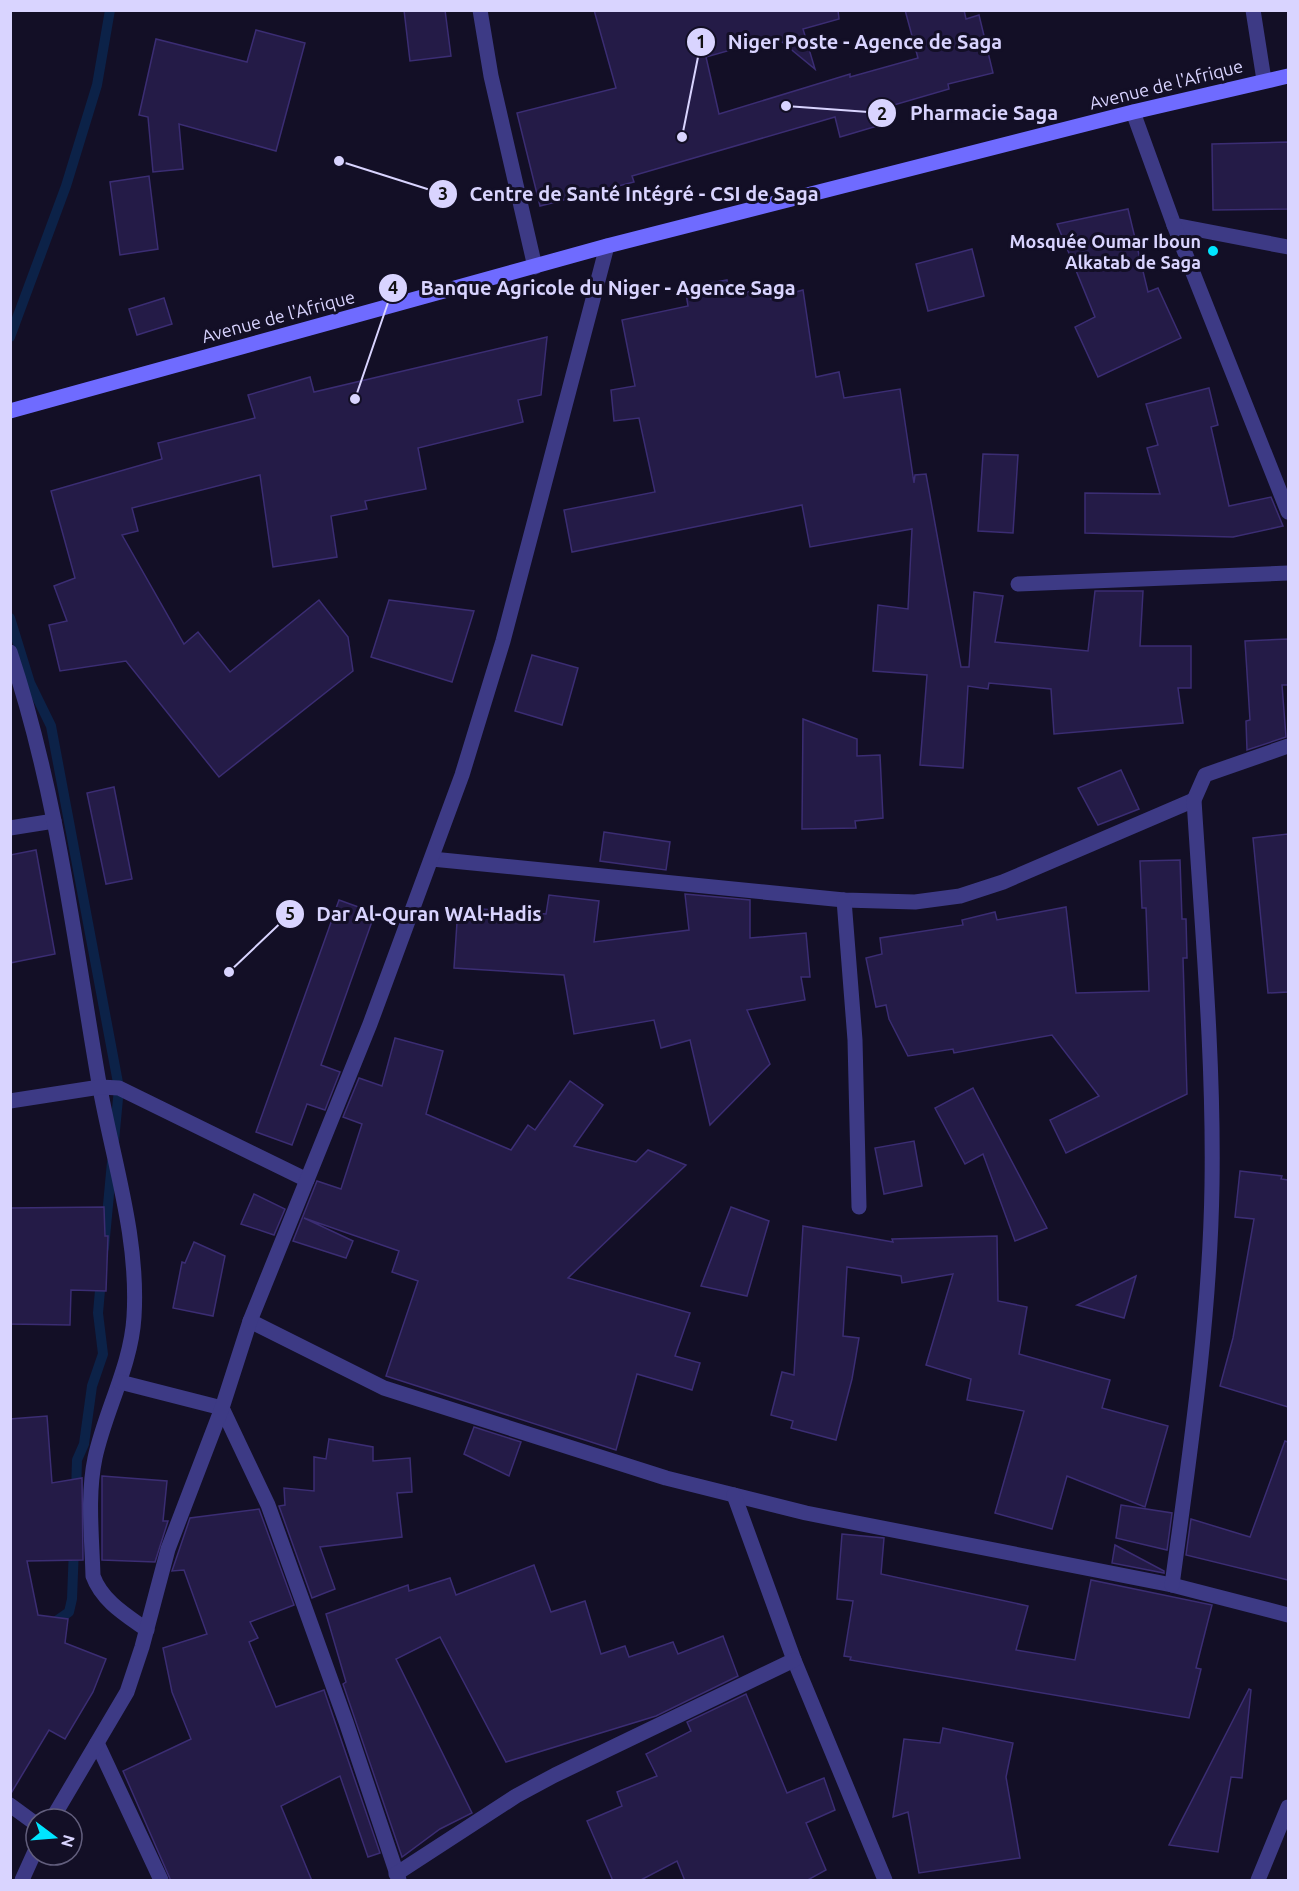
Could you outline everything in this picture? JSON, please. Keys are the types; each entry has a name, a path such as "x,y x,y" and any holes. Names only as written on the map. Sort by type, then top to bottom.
{"main road":[{"name":"Avenue de l'Afrique","path":"10,411 607,246 1133,112 1288,76"}],"street":[{"path":"480,10 491,76 535,267"},
{"path":"1253,10 1264,80"},
{"path":"1133,112 1174,225 1288,512"},
{"path":"1174,225 1288,248"},
{"path":"59,1807 127,1692 147,1630 168,1549 222,1408 250,1322 432,859 462,775 503,641 607,246"},
{"path":"1018,584 1288,573"},
{"path":"10,652 27,703 54,820 100,1087 125,1203 133,1267 134,1318 120,1382 95,1459 92,1486 93,1576 98,1589 106,1599 147,1630"},
{"path":"1172,1585 1202,1366 1212,1187 1213,1125 1194,800 1205,775 1288,746"},
{"path":"432,859 844,900 915,902 960,896 1003,882 1194,800"},
{"path":"10,828 54,820"},
{"path":"844,900 855,1040 859,1207"},
{"path":"10,1101 100,1087 119,1088 307,1180"},
{"path":"250,1322 384,1388 609,1461 734,1495 827,1517 1172,1585 1288,1615"},
{"path":"120,1382 222,1408"},
{"path":"222,1408 268,1505 346,1722 397,1877 516,1796 794,1660"},
{"path":"734,1495 794,1660 885,1881"},
{"path":"97,1743 161,1881"},
{"path":"10,1804 24,1815"},
{"path":"1258,1881 1288,1807"},
{"path":"22,1881 28,1867"}],"building":[{"path":"404,10 445,10 451,56 410,61"},
{"path":"594,10 838,10 839,19 803,29 815,69 776,37 706,57 719,114 850,74 850,77 918,58 905,10 964,10 966,19 979,15 993,73 948,84 949,89 880,109 884,124 840,137 835,117 632,176 634,182 540,206 517,113 616,88"},
{"path":"256,30 305,43 276,151 179,124 183,169 153,172 148,117 139,115 156,39 247,62"},
{"path":"1288,142 1288,209 1213,210 1212,144"},
{"path":"149,176 158,249 120,255 110,182"},
{"path":"1128,209 1148,292 1158,288 1181,338 1098,377 1075,327 1095,317 1057,224"},
{"path":"972,249 984,296 928,311 916,264"},
{"path":"727,280 730,295 769,288 771,299 803,290 816,377 839,372 844,398 900,389 914,483 915,475 926,474 961,667 969,667 974,592 1003,596 995,642 1088,651 1095,591 1143,591 1140,646 1191,646 1191,688 1178,688 1183,723 1054,734 1051,689 989,683 988,689 968,686 963,768 920,765 927,675 873,671 878,605 908,609 912,529 810,547 802,505 572,552 564,510 655,492 639,418 614,421 611,390 635,386 622,320 688,306 685,288"},
{"path":"164,298 172,324 137,335 129,309"},
{"path":"547,337 541,395 518,400 523,422 418,448 426,489 365,501 367,509 331,516 337,557 273,567 260,475 132,508 138,531 122,535 184,644 198,632 230,672 319,600 348,637 353,671 219,777 126,661 60,671 49,625 67,621 54,586 75,578 51,491 162,459 158,443 255,418 248,395 310,377 314,392"},
{"path":"1209,388 1218,425 1211,427 1229,506 1271,497 1283,526 1233,537 1085,533 1085,493 1160,494 1147,448 1158,445 1146,404"},
{"path":"983,454 1018,455 1013,533 978,531"},
{"path":"389,600 474,611 452,682 371,657"},
{"path":"1288,639 1288,685 1282,685 1286,737 1247,750 1246,721 1250,720 1245,641"},
{"path":"532,655 578,668 562,725 515,711"},
{"path":"803,719 857,739 857,756 880,755 883,818 855,821 856,828 802,829"},
{"path":"1121,770 1139,809 1098,825 1078,788"},
{"path":"114,787 132,879 106,884 87,793"},
{"path":"604,832 670,842 666,870 600,861"},
{"path":"1288,834 1288,992 1268,993 1253,838"},
{"path":"36,850 55,954 10,963 10,855"},
{"path":"1180,860 1182,919 1186,919 1187,958 1183,958 1187,1094 1066,1153 1050,1120 1099,1096 1052,1035 954,1053 953,1049 908,1056 889,1019 886,1005 876,1007 866,958 882,954 880,938 963,925 962,920 995,912 997,920 1066,907 1076,993 1149,991 1146,908 1142,908 1140,861"},
{"path":"685,894 750,900 750,938 806,933 810,977 801,977 805,1000 747,1010 770,1064 710,1125 690,1040 661,1048 654,1020 574,1034 564,975 454,968 458,907 546,914 549,895 599,901 594,942 689,930"},
{"path":"339,900 375,913 321,1065 340,1072 325,1110 307,1104 292,1145 256,1132"},
{"path":"395,1038 443,1051 426,1114 511,1150 528,1125 535,1130 570,1081 603,1105 574,1146 636,1162 648,1150 686,1165 568,1278 690,1313 675,1356 700,1363 692,1390 637,1374 616,1450 386,1376 418,1281 392,1272 399,1251 304,1218 353,1241 346,1258 293,1241 317,1181 341,1189 362,1124 343,1117 359,1078 382,1086"},
{"path":"973,1088 1047,1228 1015,1241 983,1154 965,1164 935,1108"},
{"path":"914,1141 922,1186 884,1194 875,1148"},
{"path":"1240,1171 1282,1176 1281,1179 1288,1180 1288,1407 1220,1386 1233,1338 1254,1219 1235,1217"},
{"path":"254,1194 285,1209 274,1235 241,1224"},
{"path":"104,1207 105,1236 108,1236 106,1291 71,1290 70,1325 10,1324 10,1208"},
{"path":"731,1207 769,1221 747,1296 701,1286"},
{"path":"803,1226 893,1242 892,1239 997,1236 998,1301 1027,1307 1019,1354 1110,1380 1102,1408 1168,1426 1145,1507 1067,1476 1052,1529 995,1513 1024,1411 967,1400 971,1379 926,1365 953,1274 902,1283 901,1276 847,1267 843,1336 859,1338 852,1379 836,1440 791,1428 793,1421 771,1415 782,1372 794,1375"},
{"path":"194,1242 225,1256 213,1316 173,1308 182,1262 185,1263"},
{"path":"1136,1276 1124,1318 1077,1305"},
{"path":"47,1416 52,1483 82,1478 83,1560 27,1561 38,1615 68,1619 65,1643 106,1659 93,1692 65,1739 49,1730 10,1795 10,1419"},
{"path":"474,1427 521,1442 509,1476 464,1454"},
{"path":"329,1439 373,1447 373,1461 410,1458 412,1492 397,1493 402,1537 320,1547 335,1589 312,1598 279,1506 285,1505 284,1488 314,1491 314,1457 326,1459"},
{"path":"1285,1441 1288,1442 1288,1580 1186,1555 1191,1519 1250,1537"},
{"path":"102,1476 167,1481 163,1521 168,1521 155,1562 102,1560"},
{"path":"1121,1505 1172,1513 1167,1550 1116,1538"},
{"path":"259,1509 294,1605 250,1622 258,1638 249,1642 276,1707 324,1690 380,1853 368,1857 340,1776 281,1806 312,1881 171,1881 123,1771 191,1739 172,1692 163,1648 207,1634 184,1570 172,1571 190,1518"},
{"path":"842,1534 884,1538 881,1574 1028,1606 1016,1650 1075,1660 1091,1580 1212,1605 1196,1668 1201,1669 1189,1718 850,1660 851,1657 844,1656 853,1601 837,1599"},
{"path":"1115,1545 1164,1571 1164,1573 1112,1563"},
{"path":"534,1565 551,1612 585,1601 601,1654 625,1646 629,1657 673,1642 678,1654 723,1636 738,1676 656,1716 506,1762 440,1637 396,1659 472,1813 440,1829 402,1857 343,1684 346,1682 326,1614 408,1585 409,1591 450,1578 456,1595"},
{"path":"1249,1689 1251,1690 1242,1778 1231,1777 1218,1852 1169,1845"},
{"path":"746,1694 787,1793 824,1778 835,1810 806,1823 826,1870 806,1881 685,1881 677,1861 639,1881 613,1881 587,1821 622,1806 617,1792 657,1776 646,1754 691,1731 687,1722"},
{"path":"943,1728 1013,1743 1006,1777 1020,1858 919,1873 908,1812 893,1817 904,1739 940,1743"}],"waterway":[{"path":"10,337 66,186 97,85 110,10"},
{"path":"10,618 30,683 51,726 119,1088 114,1141"},
{"path":"104,1248 112,1162"},
{"path":"76,1493 77,1460 84,1444 92,1386 103,1354 98,1313 101,1279"},
{"path":"49,1626 69,1612 72,1599 74,1547"}],"place":[{"name":"Pharmacie Saga","path":"786,106"},
{"name":"Niger Poste - Agence de Saga","path":"682,137"},
{"name":"Centre de Santé Intégré - CSI de Saga","path":"339,161"},
{"name":"Mosquée Oumar Iboun Alkatab de Saga","path":"1213,251"},
{"name":"Banque Agricole du Niger - Agence Saga","path":"355,399"},
{"name":"Dar Al-Quran WAl-Hadis","path":"229,972"}]}
